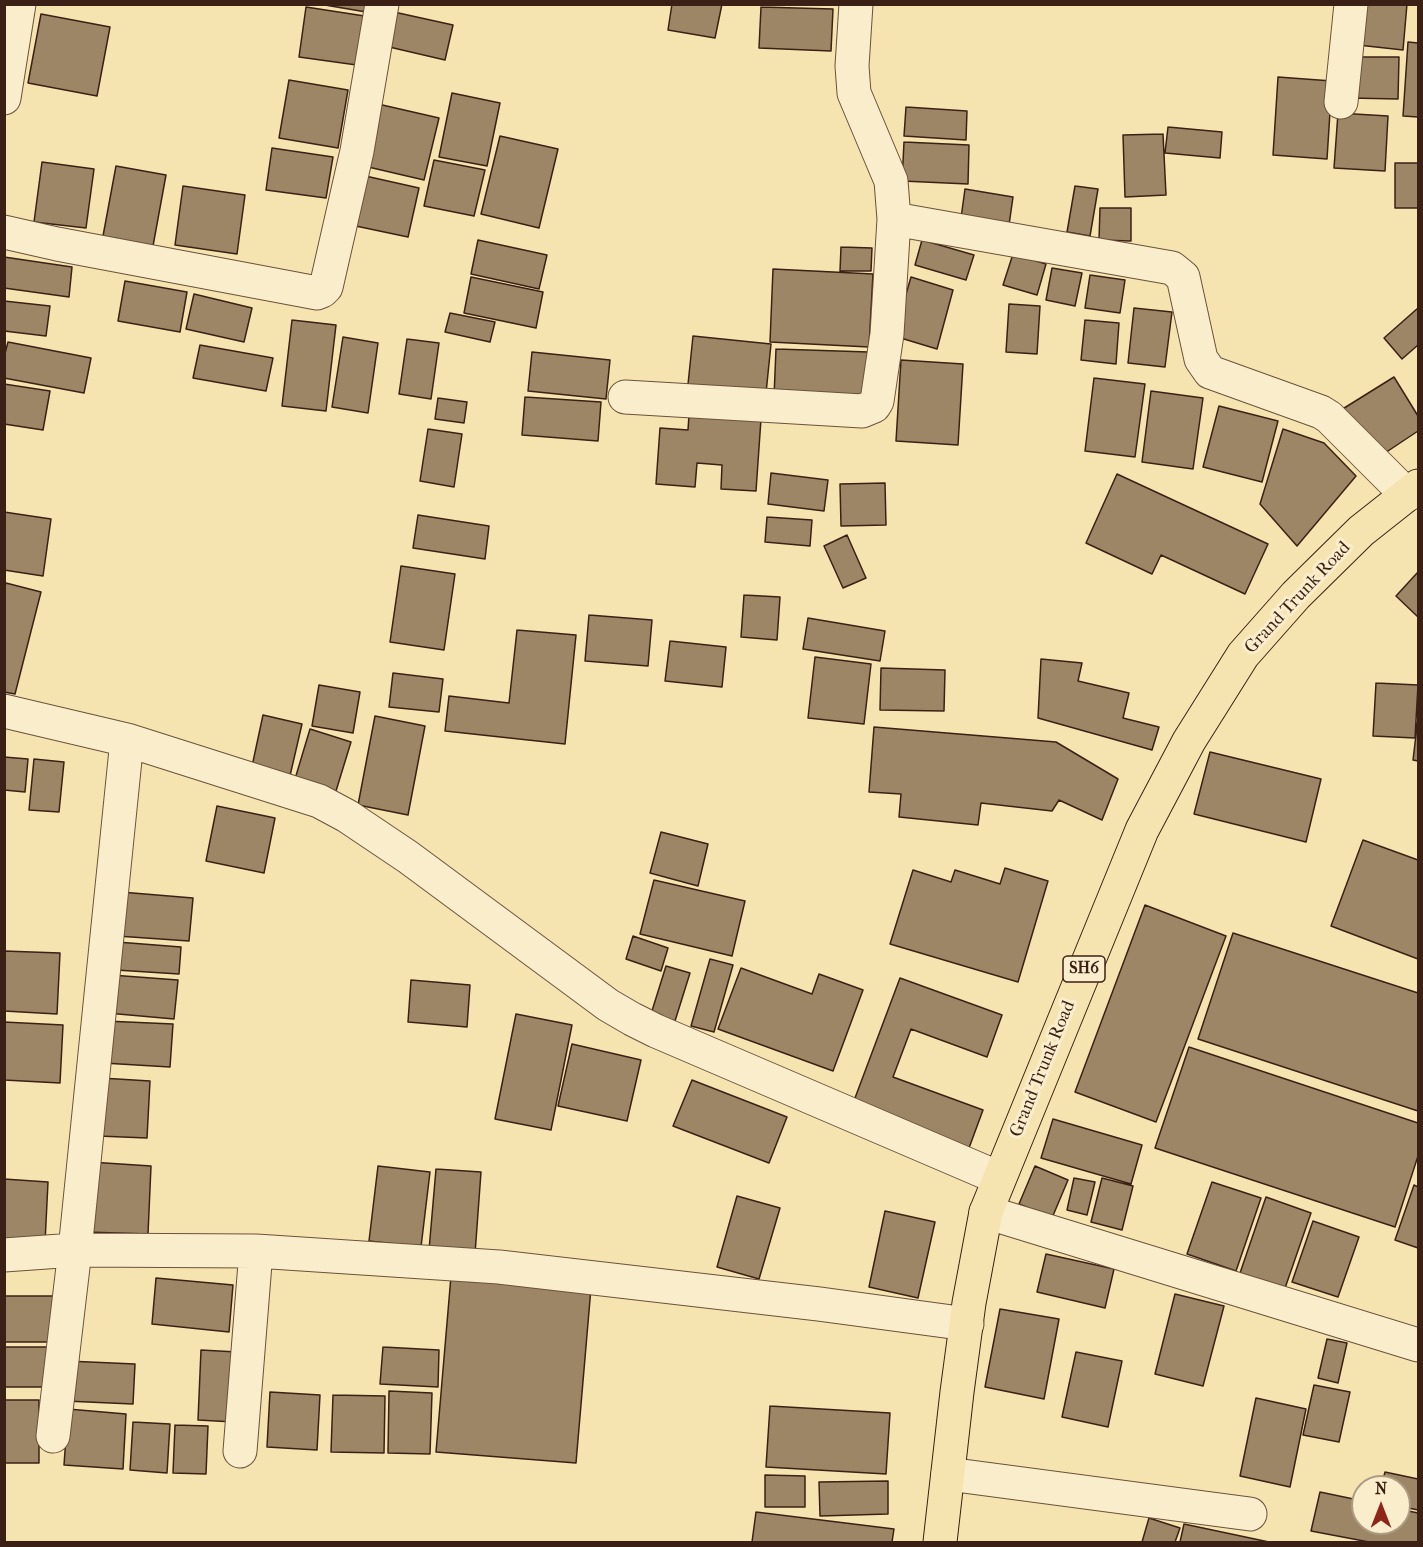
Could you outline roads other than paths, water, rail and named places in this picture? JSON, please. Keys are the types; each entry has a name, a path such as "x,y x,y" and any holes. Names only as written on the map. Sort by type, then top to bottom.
{"main road":[{"name":"Grand Trunk Road","path":"940,1542 957,1392 986,1212 1142,830 1189,741 1243,655 1296,595 1361,531 1413,491"}],"street":[{"path":"4,98 19,4"},
{"path":"4,231 113,255 317,293 322,291 326,287 357,151 382,4"},
{"path":"625,398 862,411 874,406 877,401 886,334 894,219 891,181 854,93 852,66 856,4"},
{"path":"1341,102 1351,4"},
{"path":"894,219 1172,268 1183,278 1201,359 1210,372 1321,412 1413,491"},
{"path":"4,711 127,740 319,801 347,816 408,857 608,1005 656,1031 999,1178"},
{"path":"53,1436 75,1250 127,740"},
{"path":"986,1212 1419,1345"},
{"path":"4,1255 75,1250 256,1251 499,1267 819,1304 967,1324"},
{"path":"240,1451 256,1251"},
{"path":"948,1474 1250,1514"}]}
